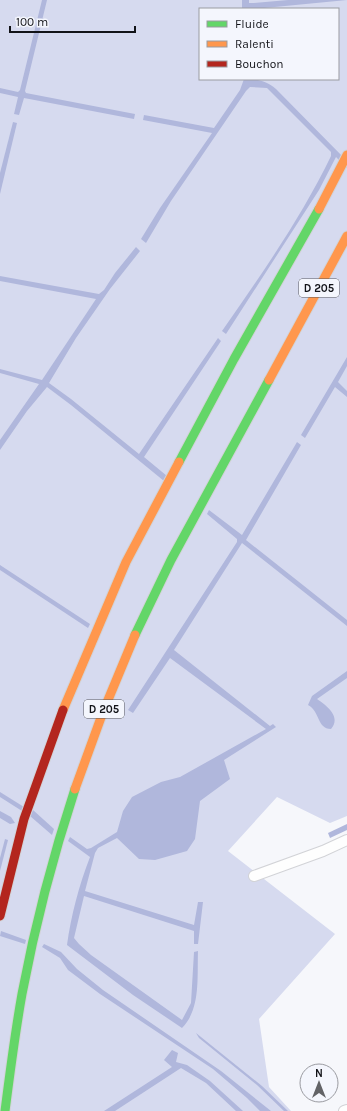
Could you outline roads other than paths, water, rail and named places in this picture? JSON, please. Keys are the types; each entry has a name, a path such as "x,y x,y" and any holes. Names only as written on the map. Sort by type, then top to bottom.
{"main road":[{"path":"0,916 24,819 70,690 126,562 234,359 326,196 347,155"},
{"name":"D 205","path":"5,1111 22,993 38,922 70,807 104,708 145,613 171,560 347,236"}],"street":[{"path":"254,876 323,851 347,840"}],"water":[{"path":"42,0 47,0 25,91 26,93 135,114 134,119 24,98 19,115 14,114 18,97 0,93 0,88 18,92 20,90"},
{"path":"242,0 249,0 249,3 254,3 288,0 347,0 264,8 242,8"},
{"path":"244,80 261,81 276,89 347,161 347,168 336,157 319,190 226,334 222,331 294,224 331,156 331,152 267,88 250,87 171,201 146,243 141,239 160,208 212,133 143,120 144,115 214,128 240,90"},
{"path":"13,122 17,123 0,194 0,173"},
{"path":"136,247 140,251 110,289 76,338 49,383 139,454 218,338 221,341 144,457 167,476 164,481 47,387 27,411 0,450 0,440 39,384 0,373 0,369 42,380 96,299 0,281 0,276 99,294 104,290 115,273"},
{"path":"347,357 347,366 338,382 347,391 347,397 335,387 305,438 301,435"},
{"path":"297,442 301,445 246,540 347,620 347,626 242,543 174,650 270,726 273,724 276,727 224,760 230,779 200,801 195,839 187,851 155,860 139,859 117,838 98,848 95,853 85,891 194,925 198,902 203,902 198,944 194,944 194,931 84,896 74,938 91,955 182,1020 191,1003 194,952 198,951 198,982 195,1002 188,1020 182,1028 133,995 67,945 82,878 90,857 68,841 70,837 87,849 91,848 117,832 123,811 132,797 161,782 180,777 266,729 170,658 133,713 128,710 237,542 237,539 207,514 209,510 242,535"},
{"path":"0,565 90,624 88,628 0,570"},
{"path":"347,671 347,678 317,699 332,712 334,716 334,725 331,729 326,728 321,723 315,711 308,705 312,696"},
{"path":"0,792 24,807 22,811 0,797"},
{"path":"33,810 54,829 52,835 30,816"},
{"path":"0,811 11,817 15,823 10,824 0,818"},
{"path":"347,824 347,830 330,838 328,833"},
{"path":"5,839 8,840 0,871 0,858"},
{"path":"1,931 26,940 25,944 0,936"},
{"path":"44,944 61,952 77,969 103,990 221,1071 271,1111 260,1111 213,1069 100,994 68,970 60,958 42,947"},
{"path":"196,1033 262,1086 288,1111 284,1111 257,1085 199,1038"},
{"path":"172,1050 178,1053 176,1062 187,1065 210,1081 243,1111 236,1111 206,1083 181,1068 115,1111 104,1111 172,1067 164,1060"}]}
